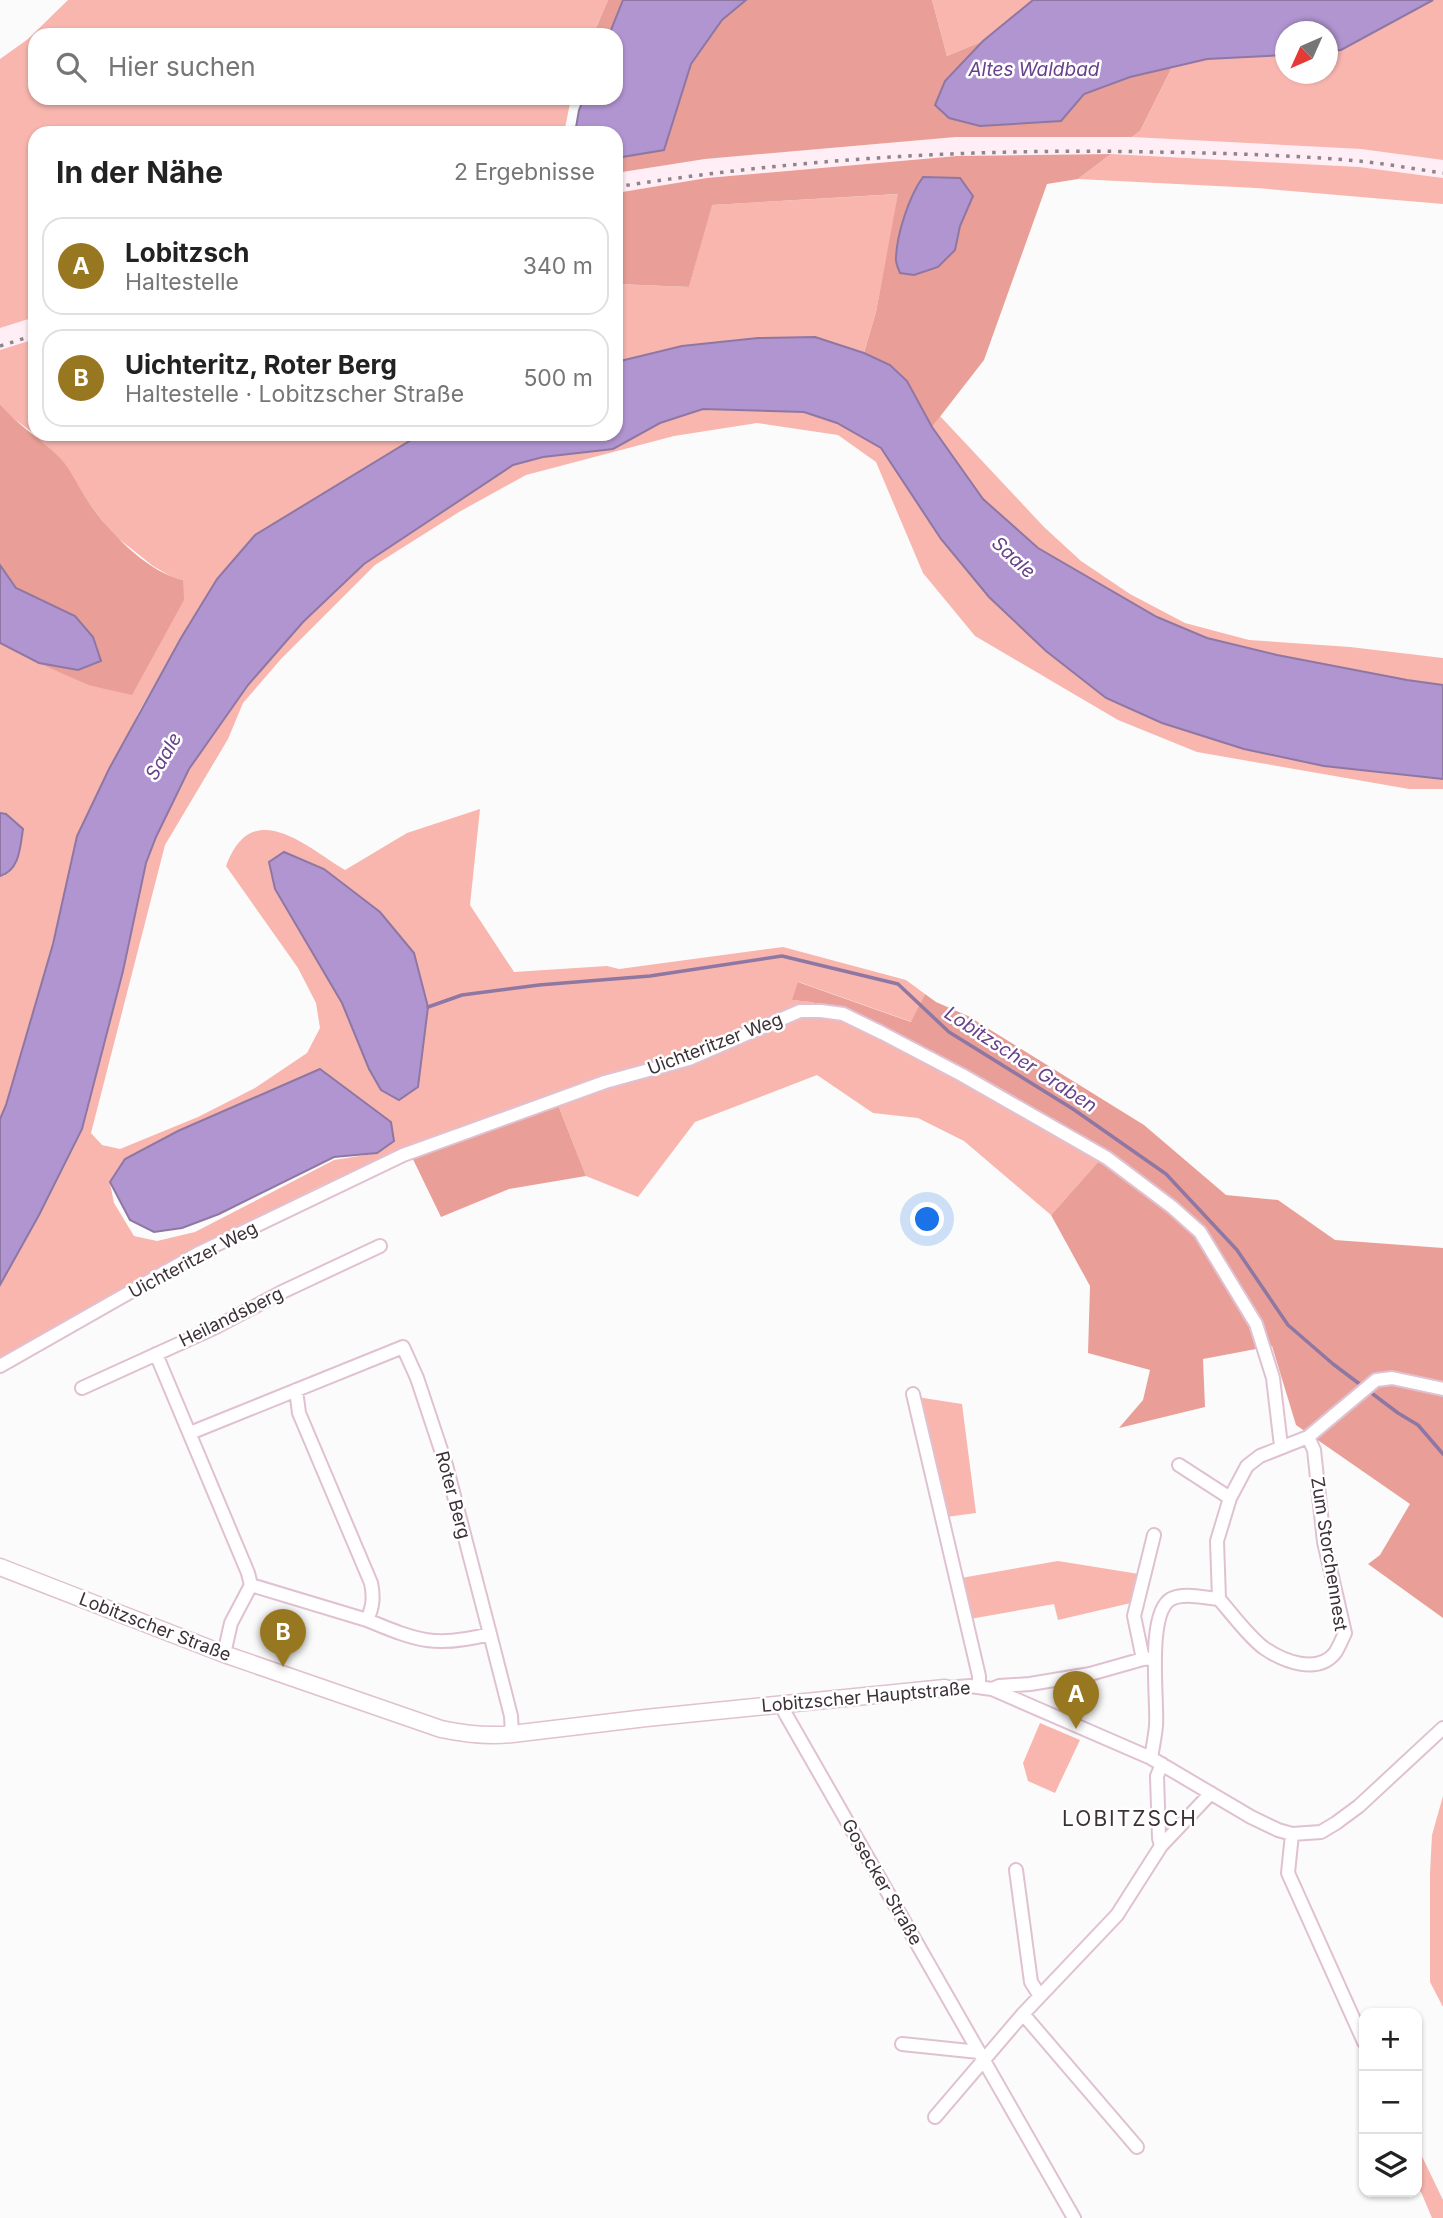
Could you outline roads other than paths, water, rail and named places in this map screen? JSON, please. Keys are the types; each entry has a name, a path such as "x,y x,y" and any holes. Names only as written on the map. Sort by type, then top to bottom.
{"street":[{"name":"Uichteritzer Weg","path":"0,1366 197,1254 403,1155 605,1082 689,1059 800,1011 821,1011 843,1014 893,1039 1107,1158 1172,1207 1200,1232 1256,1324 1273,1378 1281,1446"},
{"name":"Heilandsberg","path":"82,1388 380,1246"},
{"name":"Roter Berg","path":"190,1433 403,1347 417,1378 446,1465 490,1634"},
{"path":"156,1354 251,1585 231,1623 223,1654"},
{"path":"1148,1658 1160,1615 1171,1599 1188,1596 1219,1599 1217,1541 1230,1498 1247,1466 1281,1446 1308,1437 1376,1380 1392,1378 1443,1389"},
{"path":"296,1390 299,1413 371,1583 374,1595 372,1611 367,1620"},
{"path":"913,1394 979,1676 975,1687"},
{"name":"Zum Storchennest","path":"1219,1599 1264,1647 1293,1662 1306,1665 1325,1660 1334,1654 1345,1633 1324,1542 1314,1450 1308,1437"},
{"path":"1179,1465 1230,1498"},
{"path":"1154,1535 1134,1616 1148,1658 1156,1725 1161,1846"},
{"name":"Lobitzscher Straße","path":"0,1567 223,1654 441,1729 494,1736 512,1734"},
{"path":"251,1585 367,1620 428,1642 462,1641 490,1634 511,1716 512,1734"},
{"path":"992,1689 1090,1674 1148,1658"},
{"name":"Lobitzscher Hauptstraße","path":"512,1734 945,1688 992,1689 1157,1761 1251,1816 1292,1834"},
{"name":"Gosecker Straße","path":"782,1704 1074,2218"},
{"path":"1359,2031 1289,1873 1292,1834 1321,1832 1336,1823 1359,1806 1443,1728"},
{"path":"935,2117 981,2055 1117,1916 1161,1846 1211,1793"},
{"path":"1016,1870 1031,1982 1040,1996"},
{"path":"1023,2014 1137,2147"},
{"path":"902,2044 981,2055"}],"water":[{"path":"623,0 746,0 722,20 691,64 664,150 623,157 623,126 576,126 581,105 623,105 623,28 612,28"},
{"name":"Altes Waldbad","path":"1033,0 1433,0 1341,50 1338,50 1338,21 1275,21 1275,56 1207,59 1130,77 1084,94 1061,121 980,126 949,118 935,105 945,81 983,41"},
{"path":"923,177 960,178 973,196 960,226 955,250 938,267 914,275 900,273 896,259 899,237 909,205"},
{"name":"Saale","path":"815,337 864,353 890,365 907,381 932,427 983,499 1038,548 1157,617 1207,638 1277,655 1443,685 1443,779 1324,766 1244,749 1162,723 1106,698 1046,651 989,597 941,539 881,448 837,423 804,412 703,409 660,423 613,449 543,457 513,465 364,564 303,622 248,685 189,769 146,863 123,971 82,1129 0,1285 0,1119 53,944 77,836 109,769 181,638 217,579 255,535 409,441 623,441 623,360 682,346 758,338"},
{"path":"0,565 16,588 75,616 93,637 101,661 78,670 39,663 0,643"},
{"path":"0,813 6,814 23,829 15,863 12,869 0,876"},
{"path":"284,852 324,869 380,912 414,953 428,1007 418,1087 399,1100 381,1090 369,1069 342,1003 275,889 269,862"},
{"path":"320,1069 391,1122 394,1141 377,1153 334,1157 219,1214 182,1228 154,1232 130,1220 110,1182 125,1159 178,1131"}],"waterway":[{"name":"Lobitzscher Graben","path":"428,1007 462,995 539,985 650,976 782,956 898,984 949,1032 1073,1109 1166,1174 1237,1250 1288,1325 1333,1364 1418,1425 1443,1454"}],"railway":[{"path":"623,186 817,163 1018,152 1282,156 1359,161 1443,173"},
{"path":"0,346 28,337"}],"place":[{"name":"Uichteritz, Roter Berg","path":"283,1667"},
{"name":"Lobitzsch","path":"1076,1729"}],"district":[{"name":"LOBITZSCH","path":"1130,1819"}]}
